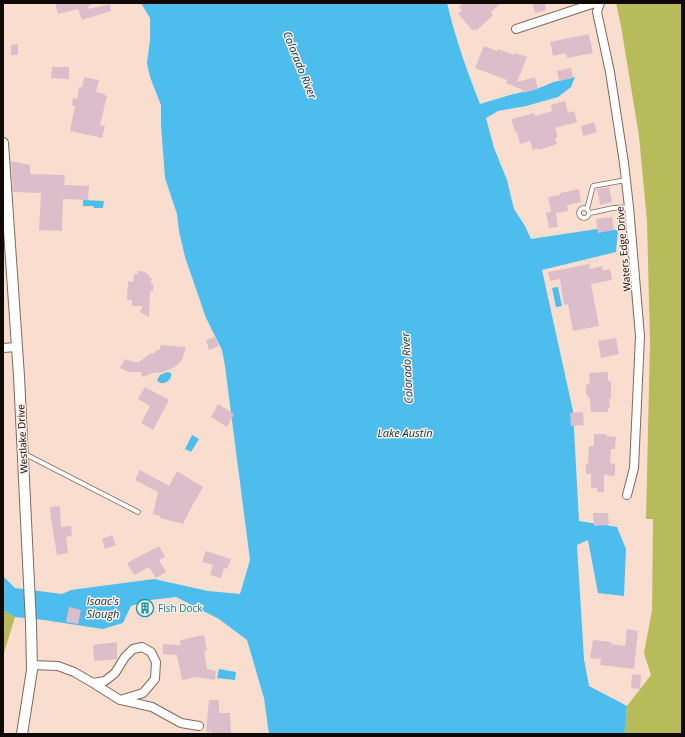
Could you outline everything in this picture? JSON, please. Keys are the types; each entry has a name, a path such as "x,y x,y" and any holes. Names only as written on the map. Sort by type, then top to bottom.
{"street":[{"path":"516,29 595,3"},
{"name":"Waters Edge Drive","path":"600,3 597,12 610,72 624,163 640,336 634,468 628,495"},
{"name":"Westlake Drive","path":"3,144 23,452 31,624 32,670 22,734"},
{"path":"3,348 16,348"},
{"path":"93,684 105,681 115,673 133,649 142,647 151,652 156,662 155,679 143,693 120,700"},
{"path":"32,665 58,666 74,672 120,700 152,707 181,723 199,726"}],"lane":[{"path":"626,180 593,186 588,211 629,207"},
{"path":"23,452 138,512"}],"shaded area":[{"path":"616,3 682,3 682,734 625,734 627,706 651,675 644,653 652,610 653,519 646,519 650,342 647,221 639,136"},
{"path":"3,610 15,617 3,656"}],"water":[{"name":"Lake Austin","path":"141,3 447,3 470,79 480,104 575,77 571,87 558,97 526,106 498,111 486,118 494,148 507,180 514,209 531,239 597,229 618,230 616,252 542,270 573,411 579,521 617,527 626,549 624,596 598,593 588,540 577,545 584,659 589,686 627,706 625,734 269,734 264,698 247,640 219,619 176,597 151,600 131,606 123,623 103,629 15,617 3,610 3,576 15,588 62,594 71,590 154,579 208,591 240,594 250,560 222,350 206,318 185,257 177,214 165,178 161,105 150,77 147,63 150,40 150,18"},
{"path":"83,200 104,201 103,208 83,206"},
{"path":"558,287 562,306 556,307 552,288"},
{"path":"167,372 171,373 171,378 169,380 161,383 157,380 160,375"},
{"path":"192,435 199,439 191,452 185,449"},
{"path":"219,669 236,672 235,680 217,678"}],"building":[{"path":"55,3 91,3 91,5 88,6 89,9 110,4 111,11 82,20 78,9 58,14"},
{"path":"463,3 501,3 491,12 493,15 476,31 474,29 473,31 458,14 462,10 459,7"},
{"path":"532,3 545,3 546,10 535,13"},
{"path":"589,34 593,53 567,58 566,53 553,56 550,42"},
{"path":"18,44 18,55 11,55 11,45"},
{"path":"484,46 497,51 498,49 514,55 515,53 527,57 517,82 535,77 538,89 523,93 523,90 506,83 507,80 475,68"},
{"path":"52,67 69,67 69,79 51,78"},
{"path":"571,68 573,78 559,81 557,71"},
{"path":"84,77 99,80 96,92 107,96 100,125 105,126 102,138 70,131 75,106 72,105 73,98 77,99 79,87 82,87"},
{"path":"565,101 568,113 574,111 577,122 555,128 558,137 555,138 557,144 538,150 537,148 533,150 530,141 520,144 517,132 515,132 511,119 534,113 535,116 552,111 551,105"},
{"path":"594,122 597,132 583,136 581,126"},
{"path":"11,161 30,165 30,174 65,175 64,185 89,186 88,200 63,199 62,231 39,230 41,193 13,192"},
{"path":"609,187 612,202 600,205 597,189"},
{"path":"579,189 581,202 567,205 568,211 556,213 558,227 549,228 546,213 551,212 548,197"},
{"path":"612,217 614,230 598,233 596,219"},
{"path":"589,264 590,269 602,266 603,271 610,269 612,280 591,284 599,326 573,331 568,304 564,305 560,279 550,281 548,272"},
{"path":"138,271 146,272 146,274 149,274 149,277 152,278 151,284 153,284 153,291 150,291 149,317 140,312 143,306 132,306 132,300 127,300 128,281 133,282 134,274 138,274"},
{"path":"215,337 219,346 209,350 206,340"},
{"path":"616,338 619,354 601,358 598,341"},
{"path":"161,345 186,347 182,360 175,367 163,372 153,373 142,377 141,372 129,372 120,368 125,359 133,362 139,362 151,353 153,354 159,350"},
{"path":"608,372 608,381 611,381 611,399 609,399 610,408 608,408 608,412 591,412 590,399 586,394 586,386 590,382 589,373"},
{"path":"145,387 169,400 153,430 141,423 150,406 138,399"},
{"path":"218,404 234,414 227,427 211,417"},
{"path":"583,412 584,425 571,426 570,413"},
{"path":"594,434 607,434 606,436 616,437 615,449 611,449 610,463 615,464 615,476 604,475 604,492 597,492 597,488 591,488 591,474 586,474 589,446 594,446"},
{"path":"140,470 169,486 177,471 203,487 183,524 160,518 160,516 153,514 158,492 135,480"},
{"path":"60,506 61,527 71,526 72,536 66,537 68,553 57,555 50,507"},
{"path":"593,513 608,513 609,524 594,526"},
{"path":"112,535 116,545 105,549 102,539"},
{"path":"159,546 165,557 159,560 166,572 156,578 149,567 134,575 127,563"},
{"path":"206,551 231,559 227,569 224,568 221,578 210,575 213,565 202,562"},
{"name":"Fish Dock","path":"151,601 154,609 139,615 136,607"},
{"path":"69,607 81,610 78,624 66,622"},
{"path":"627,629 638,631 634,669 600,665 601,659 590,658 593,640 611,642 611,644 625,646"},
{"path":"204,635 207,651 204,651 207,669 216,671 215,680 197,677 182,680 177,655 163,654 163,644 181,645 181,640"},
{"path":"117,642 117,659 94,661 93,645"},
{"path":"632,674 641,675 640,689 631,688"},
{"path":"209,700 219,700 219,713 230,713 231,734 212,734 212,732 206,732"}],"place":[{"name":"Fish Dock","path":"145,608"}],"water label":[{"name":"Colorado River","path":"300,65"},
{"name":"Colorado River","path":"407,368"},
{"name":"Isaac's Slough","path":"103,607"}]}
